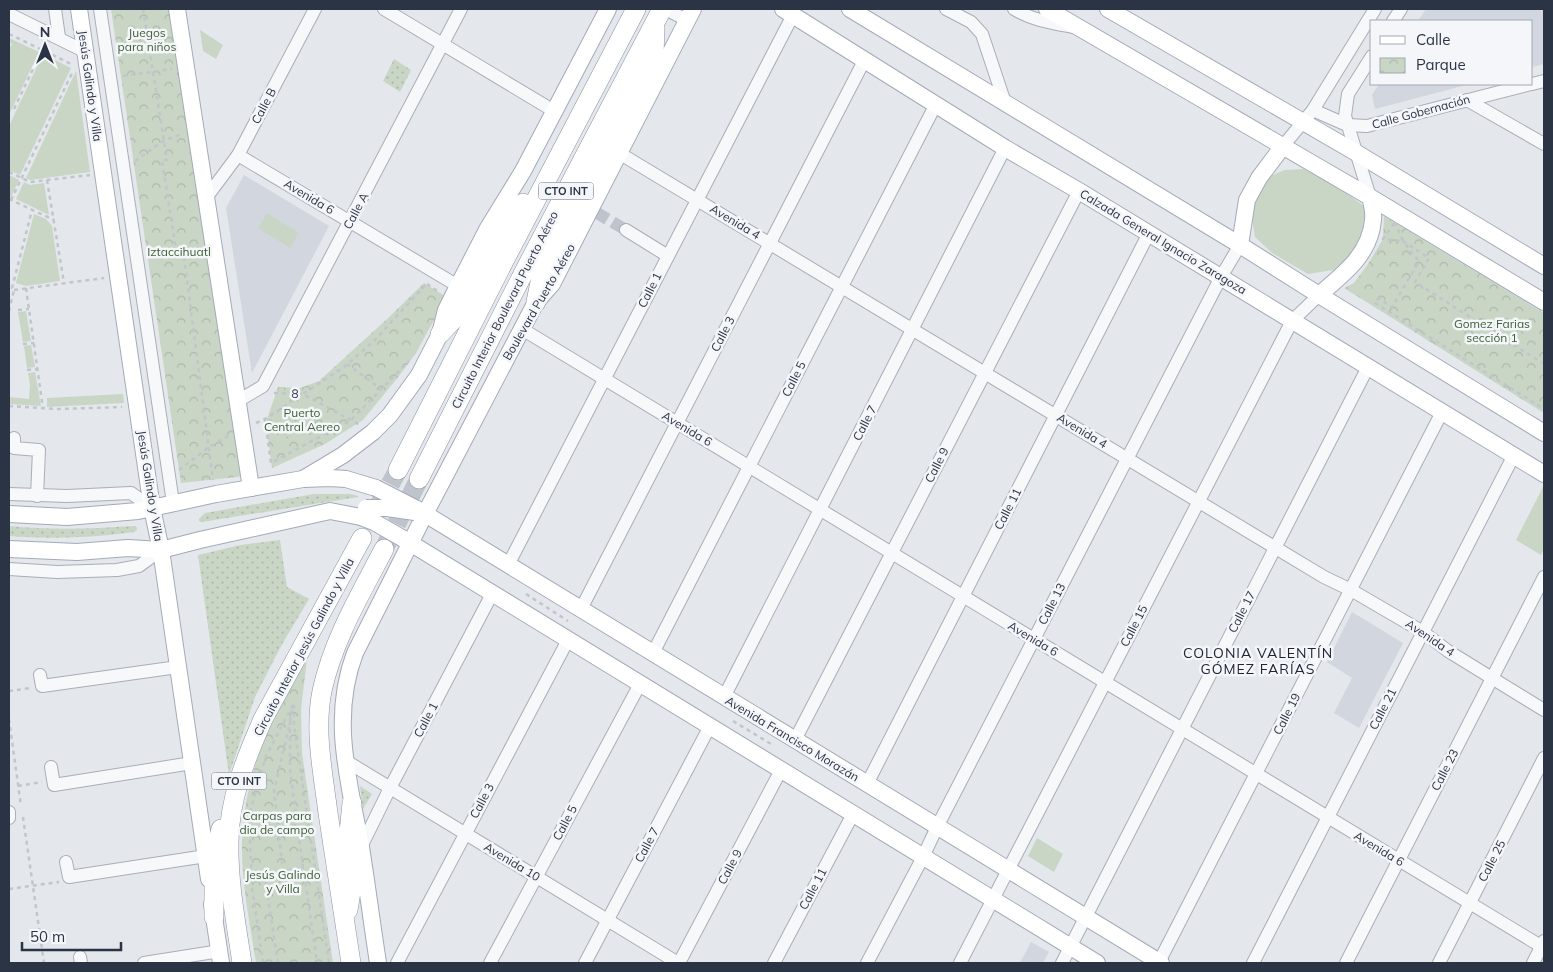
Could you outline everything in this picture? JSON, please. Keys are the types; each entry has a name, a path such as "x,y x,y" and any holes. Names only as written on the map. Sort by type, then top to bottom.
{"highway":[{"name":"Circuito Interior Boulevard Puerto Aéreo","path":"398,470 636,9"},
{"name":"Circuito Interior Boulevard Puerto Aéreo","path":"419,479 516,287 661,13"},
{"path":"536,302 540,277 654,56 661,13"},
{"path":"440,334 457,316 489,254 520,206 544,184"},
{"name":"Circuito Interior Jesús Galindo y Villa","path":"242,963 231,882 228,840 238,784 249,751 263,720 362,538"},
{"name":"Circuito Interior Jesús Galindo y Villa","path":"351,963 323,772 319,717 322,693 337,641 384,549"},
{"path":"214,917 214,868 217,845 238,784"},
{"path":"345,926 354,879 349,833 352,803"}],"main road":[{"name":"Jesús Galindo y Villa","path":"79,9 84,51 81,71 118,276 152,508 161,550 221,957"},
{"path":"177,9 251,488"},
{"path":"9,514 67,517 104,515 152,508 216,494 304,479 344,455 373,432 390,415 419,375 440,334 451,291 523,171 608,9"},
{"path":"850,9 1240,245 1319,296 1544,433"},
{"path":"1047,9 1370,197 1544,302"},
{"path":"1108,9 1308,116 1355,152 1544,266"},
{"name":"Calzada General Ignacio Zaragoza","path":"788,12 1005,148 1079,190 1544,474"},
{"name":"Boulevard Puerto Aéreo","path":"419,511 536,302 552,284 594,211 619,152 690,14"},
{"path":"1240,245 1247,200 1259,178 1283,146"},
{"path":"1319,296 1354,265 1368,244 1374,219 1370,197"},
{"name":"Avenida Francisco Morazán","path":"304,479 330,478 376,488 419,511 1160,963"},
{"path":"9,549 77,552 128,548 161,550 330,511 364,512 387,508 419,511"},
{"name":"CTO INT","path":"378,963 346,761 342,705 349,668 419,511"},
{"path":"364,512 374,522 1097,963"}],"street":[{"path":"55,9 59,38"},
{"name":"Jesús Galindo y Villa","path":"100,9 173,503"},
{"name":"Calle B","path":"206,198 238,155 315,9"},
{"path":"384,9 554,111"},
{"name":"Calle A","path":"263,386 462,9"},
{"path":"946,9 971,22 982,34 1005,103"},
{"path":"1014,9 1024,15 1044,21 1081,28"},
{"path":"1283,146 1308,116 1375,9"},
{"path":"1394,20 1401,9"},
{"name":"Calle 1","path":"508,565 697,199 788,12"},
{"path":"661,13 690,14"},
{"path":"9,14 84,51"},
{"path":"1370,59 1348,94 1345,116 1346,125 1370,197"},
{"name":"Calle 3","path":"581,609 865,60"},
{"name":"Calle Gobernación","path":"1308,116 1346,125 1366,126 1528,85"},
{"path":"1467,100 1544,144"},
{"name":"Calle 5","path":"653,653 936,104"},
{"name":"Calle 7","path":"724,697 1005,148"},
{"name":"Avenida 4","path":"619,152 1275,548 1423,632 1448,651 1544,710"},
{"name":"Avenida 6","path":"238,155 435,273 451,291"},
{"name":"Calle 9","path":"795,740 1079,190"},
{"path":"626,230 668,256"},
{"name":"Calle 11","path":"867,784 1149,233"},
{"name":"Calle 13","path":"867,963 1221,277 1240,245"},
{"name":"Calle 15","path":"960,963 1292,321 1319,296"},
{"name":"Avenida 6","path":"522,329 1543,946"},
{"name":"Calle 17","path":"1062,963 1368,367"},
{"path":"238,401 263,386"},
{"name":"Calle 19","path":"1160,963 1442,412"},
{"path":"14,438 14,448 38,450 37,496"},
{"name":"Calle 21","path":"1252,963 1514,455"},
{"path":"9,494 37,496 131,493 152,508"},
{"path":"9,569 57,572 117,570 139,566 161,550"},
{"name":"Calle 23","path":"1346,963 1544,578"},
{"name":"Calle 1","path":"360,847 492,594"},
{"name":"Calle 3","path":"397,963 568,640"},
{"path":"41,681 178,667"},
{"name":"Calle 5","path":"490,963 640,684"},
{"name":"Calle 7","path":"584,963 710,726"},
{"name":"Calle 25","path":"1439,963 1544,758"},
{"name":"Avenida 10","path":"346,761 679,963"},
{"path":"52,774 54,785 192,763"},
{"name":"Calle 9","path":"679,963 781,770"},
{"path":"9,812 9,818"},
{"name":"Calle 11","path":"774,963 853,814"},
{"path":"66,862 69,877 206,856"},
{"path":"1533,963 1543,946"},
{"path":"144,963 221,957"}],"path":[{"path":"143,9 167,160 162,160 165,184 176,250 183,249 216,494"},
{"path":"9,34 81,71 10,200 54,220"},
{"path":"14,109 42,50"},
{"path":"111,78 186,66"},
{"path":"163,141 196,129"},
{"path":"9,172 30,182"},
{"path":"47,180 64,283"},
{"path":"9,311 13,295 12,288 32,210"},
{"path":"1544,364 1415,282 1429,258 1402,242 1383,239 1395,222 1402,242 1417,259 1418,263 1392,307 1378,298 1375,303 1544,409"},
{"path":"169,476 209,447 265,419 347,364 375,340 435,273"},
{"path":"12,288 26,288 118,276"},
{"path":"427,284 451,291"},
{"path":"26,288 43,409"},
{"path":"9,294 13,295"},
{"path":"18,310 28,309"},
{"path":"23,344 34,343"},
{"path":"265,419 271,463 351,420 408,362 413,354"},
{"path":"347,364 381,390"},
{"path":"27,370 37,369"},
{"name":"8","path":"263,386 276,394 303,394 373,432"},
{"path":"9,406 75,409 138,406"},
{"path":"9,691 41,681"},
{"path":"283,871 274,792 294,703"},
{"path":"263,963 252,887 249,816 266,756 294,703"},
{"path":"294,703 294,725 329,963"},
{"path":"9,719 22,808"},
{"path":"278,963 265,878 283,871 303,868 290,769 290,721"},
{"path":"18,786 52,774"},
{"path":"23,816 44,963"},
{"path":"283,871 304,872 317,963"},
{"path":"9,889 66,881 69,877"}],"shaded area":[{"path":"1426,9 1544,9 1544,64 1533,67 1533,20 1419,20"},
{"path":"1378,85 1466,85 1375,109 1372,95"},
{"path":"244,175 329,226 252,373 226,208"},
{"path":"1352,612 1403,643 1359,728 1334,713 1352,678 1327,662"},
{"path":"1031,942 1049,952 1043,963 1020,963"}],"green space":[{"name":"Iztaccihuatl","path":"111,9 173,9 246,476 181,483"},
{"path":"200,30 223,45 216,59 203,51"},
{"path":"9,38 39,52 9,115 9,49 12,44 9,42"},
{"path":"43,54 71,68 20,175 9,170 9,126"},
{"path":"394,59 411,70 400,92 383,81"},
{"path":"76,71 90,172 30,180 26,178"},
{"path":"1303,169 1337,187 1368,210 1364,232 1352,255 1333,270 1308,274 1272,253 1255,237 1251,212 1256,196 1270,176 1285,170"},
{"path":"9,175 19,180 11,197 9,196"},
{"path":"24,182 30,185 44,183 49,215 16,199"},
{"path":"267,213 299,233 290,248 258,228"},
{"path":"34,214 46,219 52,226 60,281 26,286 16,283"},
{"name":"Gomez Farias sección 1","path":"1384,216 1544,313 1544,413 1344,288 1354,283 1383,239"},
{"name":"Puerto Central Aereo","path":"424,283 445,296 416,353 363,420 325,444 272,468 266,422 278,387 300,388 319,381"},
{"path":"26,311 31,341 23,342 18,312"},
{"path":"31,345 35,367 27,368 24,346"},
{"path":"35,372 41,406 9,404 9,397 29,399 30,385 28,373"},
{"path":"123,394 124,403 47,407 47,398"},
{"path":"290,413 295,422 305,419 300,427 304,438 293,433 284,441 286,429 278,423 288,422"},
{"path":"1543,487 1544,549 1541,555 1516,540"},
{"path":"314,494 350,494 358,497 199,521 205,513"},
{"path":"9,526 71,529 136,526 137,530 103,536 40,537 9,536"},
{"path":"280,540 287,587 309,599 281,646 255,697 229,775 198,555 241,545"},
{"name":"Jesús Galindo y Villa","path":"307,659 301,709 302,753 333,963 256,963 246,902 242,856 243,827 247,799 263,743"},
{"path":"360,786 372,794 363,809"},
{"path":"1037,838 1063,854 1054,872 1028,856"}],"tunnel":[{"path":"597,213 626,230"},
{"path":"377,509 398,470"},
{"path":"384,549 419,479"}],"district":[{"name":"COLONIA VALENTÍN GÓMEZ FARÍAS","path":"1258,662"}],"park label":[{"name":"Juegos para niños","path":"147,40"},
{"name":"Carpas para dia de campo","path":"277,823"}]}
